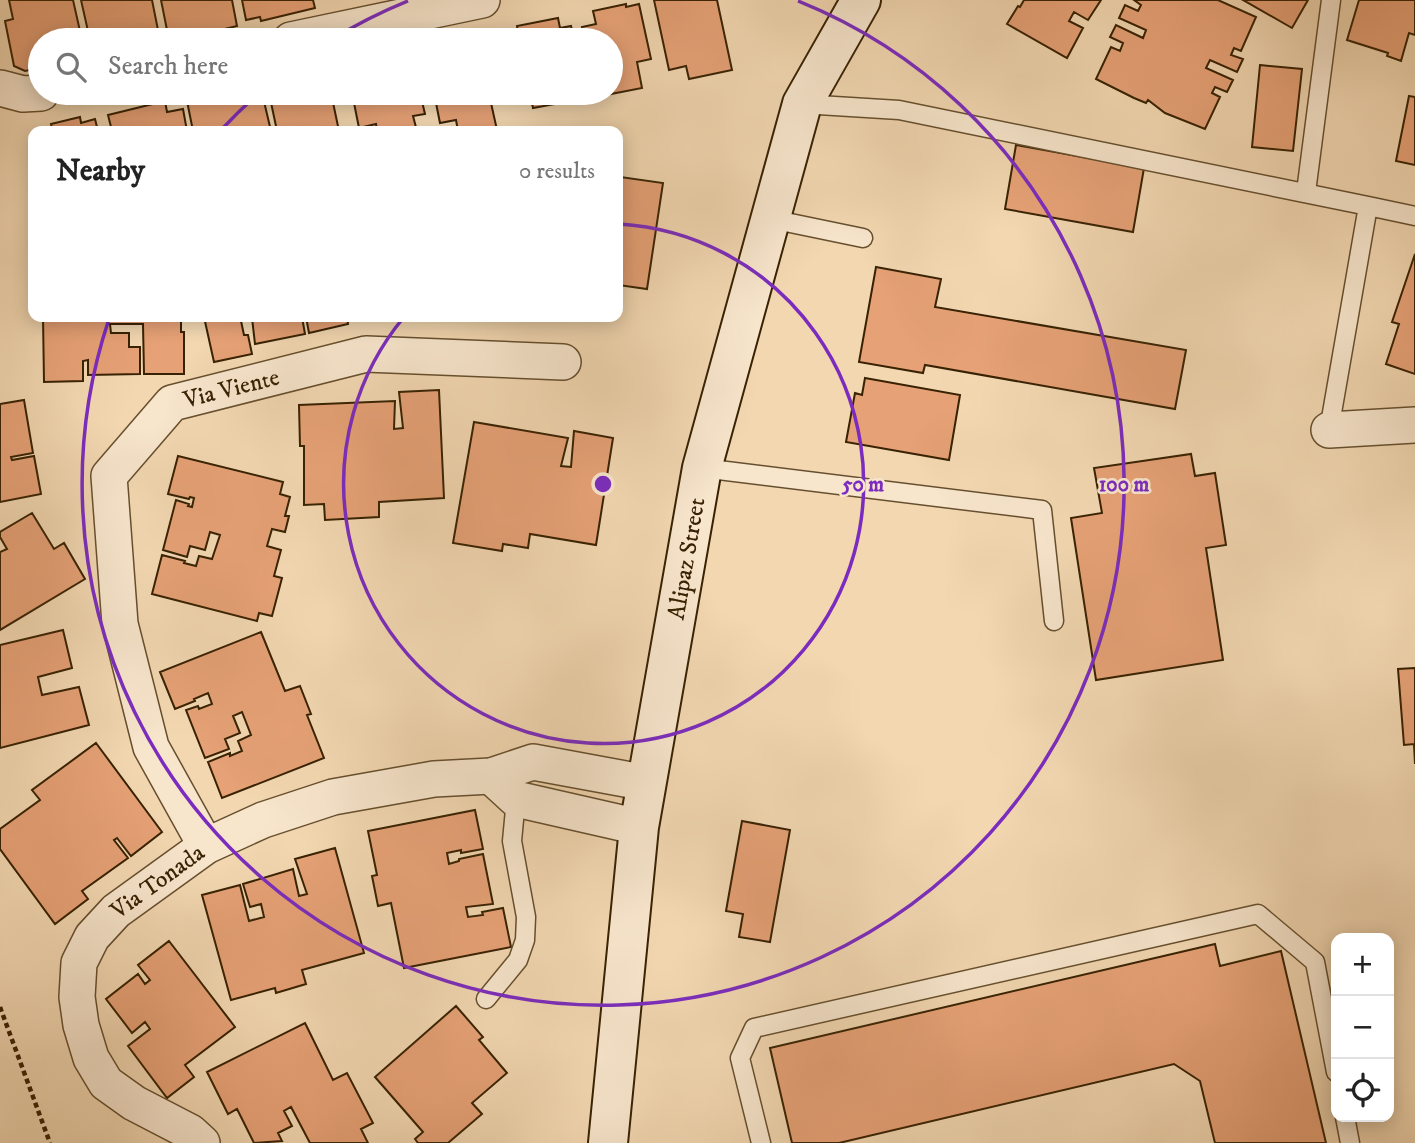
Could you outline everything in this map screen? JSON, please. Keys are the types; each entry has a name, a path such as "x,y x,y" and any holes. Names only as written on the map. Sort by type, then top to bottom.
{"main road":[{"name":"Alipaz Street","path":"608,1143 639,827 702,468 802,104 861,0"}],"street":[{"path":"348,28 482,0"},
{"name":"Via Viente","path":"206,846 151,747 120,624 109,476 172,402 366,354 562,362"},
{"path":"1329,430 1415,425"},
{"name":"Via Tonada","path":"202,1143 190,1132 134,1102 106,1083 91,1058 80,1025 76,997 79,963 92,937 116,911 206,846 263,820 333,797 434,779 491,776 533,762 647,783"},
{"path":"491,776 516,799 639,827"}],"lane":[{"path":"1306,192 1331,0"},
{"path":"802,104 898,110 1415,216"},
{"path":"1329,430 1368,206"},
{"path":"771,219 863,238"},
{"path":"702,468 1042,510 1054,621"},
{"path":"486,999 519,960 525,940 526,917 512,841 516,799"},
{"path":"761,1143 740,1058 754,1028 1258,914 1315,962 1334,1059"},
{"path":"1346,1122 1350,1143"}],"path":[{"path":"0,1007 50,1143"}],"building":[{"path":"9,0 73,0 79,28 28,28 28,70 25,71 14,66 5,21 13,19"},
{"path":"81,0 152,0 158,28 87,28"},
{"path":"161,0 232,0 237,26 167,28"},
{"path":"242,0 313,0 315,8 261,21 260,17 246,20"},
{"path":"654,0 717,0 732,70 689,79 686,66 669,70"},
{"path":"1024,0 1101,0 1088,20 1074,12 1069,21 1083,28 1067,58 1007,24"},
{"path":"1134,0 1218,0 1256,17 1241,51 1234,48 1231,55 1243,59 1237,72 1210,60 1206,68 1233,80 1227,92 1215,87 1212,93 1220,97 1205,129 1165,113 1148,100 1146,103 1096,79 1111,47 1120,51 1123,43 1110,37 1116,25 1143,38 1146,30 1119,18 1125,5 1138,11 1141,5"},
{"path":"1243,0 1308,0 1292,28"},
{"path":"1359,0 1415,0 1415,35 1409,33 1401,61 1387,56 1388,53 1347,40"},
{"path":"639,4 651,59 637,62 642,88 623,92 623,28 582,28 596,24 593,11"},
{"path":"558,18 560,28 517,28"},
{"path":"1260,65 1302,69 1293,151 1252,147"},
{"path":"1409,96 1415,97 1415,165 1396,161"},
{"path":"149,105 166,105 167,112 183,109 186,126 111,126 108,115"},
{"path":"188,105 265,105 270,126 192,126"},
{"path":"272,105 334,105 338,126 276,126"},
{"path":"354,105 423,105 425,114 413,116 416,126 359,126"},
{"path":"436,105 491,105 496,126 457,126 456,120 440,123"},
{"path":"80,117 81,123 95,119 97,126 51,126"},
{"path":"1016,145 1144,168 1133,232 1005,209"},
{"path":"623,177 663,183 647,289 623,286"},
{"path":"1415,254 1415,374 1386,364 1399,324 1392,322"},
{"path":"876,267 941,279 935,307 1186,350 1175,409 925,365 923,373 859,362"},
{"path":"43,322 181,322 181,332 184,332 184,374 144,374 143,324 110,324 111,333 129,333 129,347 140,347 140,374 88,375 88,360 83,361 83,381 44,382"},
{"path":"205,322 241,322 244,335 248,335 252,354 214,362"},
{"path":"252,322 303,322 305,334 255,344"},
{"path":"307,322 348,322 348,324 309,333"},
{"path":"865,378 960,395 949,460 846,442 855,393 862,395"},
{"path":"439,390 444,498 379,502 379,517 325,520 324,504 304,505 304,446 300,446 299,405 395,401 394,429 403,428 399,392"},
{"path":"24,400 33,453 11,457 12,460 34,456 41,494 0,502 0,404"},
{"path":"474,422 568,438 561,466 571,467 574,431 613,438 596,545 530,534 528,548 503,544 502,551 453,543"},
{"path":"1191,454 1195,476 1215,473 1226,545 1206,548 1223,660 1096,680 1071,518 1102,513 1094,468"},
{"path":"178,456 283,482 280,494 290,497 285,516 289,516 285,532 272,529 267,546 281,550 274,576 282,578 272,616 259,613 257,621 152,594 162,555 196,566 199,556 212,559 220,535 210,532 205,550 190,546 187,557 163,550 176,500 192,507 194,498 168,494"},
{"path":"32,513 54,549 64,543 85,579 0,630 0,552 7,549 0,532"},
{"path":"63,630 72,668 38,677 42,695 79,687 89,725 0,748 0,645"},
{"path":"261,632 285,691 300,686 311,714 307,715 324,758 222,798 208,762 242,751 238,741 251,735 242,712 233,716 240,733 225,739 229,749 205,758 186,710 212,704 208,693 175,709 160,672"},
{"path":"1415,668 1415,764 1414,744 1404,745 1398,669"},
{"path":"96,743 162,832 131,856 117,838 114,840 128,858 82,891 88,899 55,924 0,849 0,829 40,800 32,790"},
{"path":"475,810 483,849 447,853 449,864 483,854 493,904 466,907 468,917 503,908 511,947 404,968 391,903 378,906 372,876 377,875 368,831"},
{"path":"742,821 790,830 770,942 739,937 743,914 726,911"},
{"path":"335,848 364,953 302,970 306,984 276,993 275,988 231,1000 202,895 240,885 249,921 264,917 261,904 250,907 243,884 293,869 299,896 307,894 295,859"},
{"path":"169,941 235,1027 185,1065 194,1077 167,1098 128,1046 150,1029 145,1022 132,1033 106,999 138,974 145,984 150,980 138,965"},
{"path":"1215,944 1220,966 1281,951 1326,1143 1215,1143 1200,1081 1174,1064 839,1143 792,1143 770,1048"},
{"path":"456,1006 483,1037 479,1040 507,1073 472,1103 482,1114 448,1143 418,1143 415,1139 423,1132 375,1077"},
{"path":"305,1023 333,1080 347,1073 373,1123 361,1129 368,1143 310,1143 291,1107 284,1111 292,1126 278,1133 282,1141 254,1143 237,1109 228,1114 207,1072"}]}
